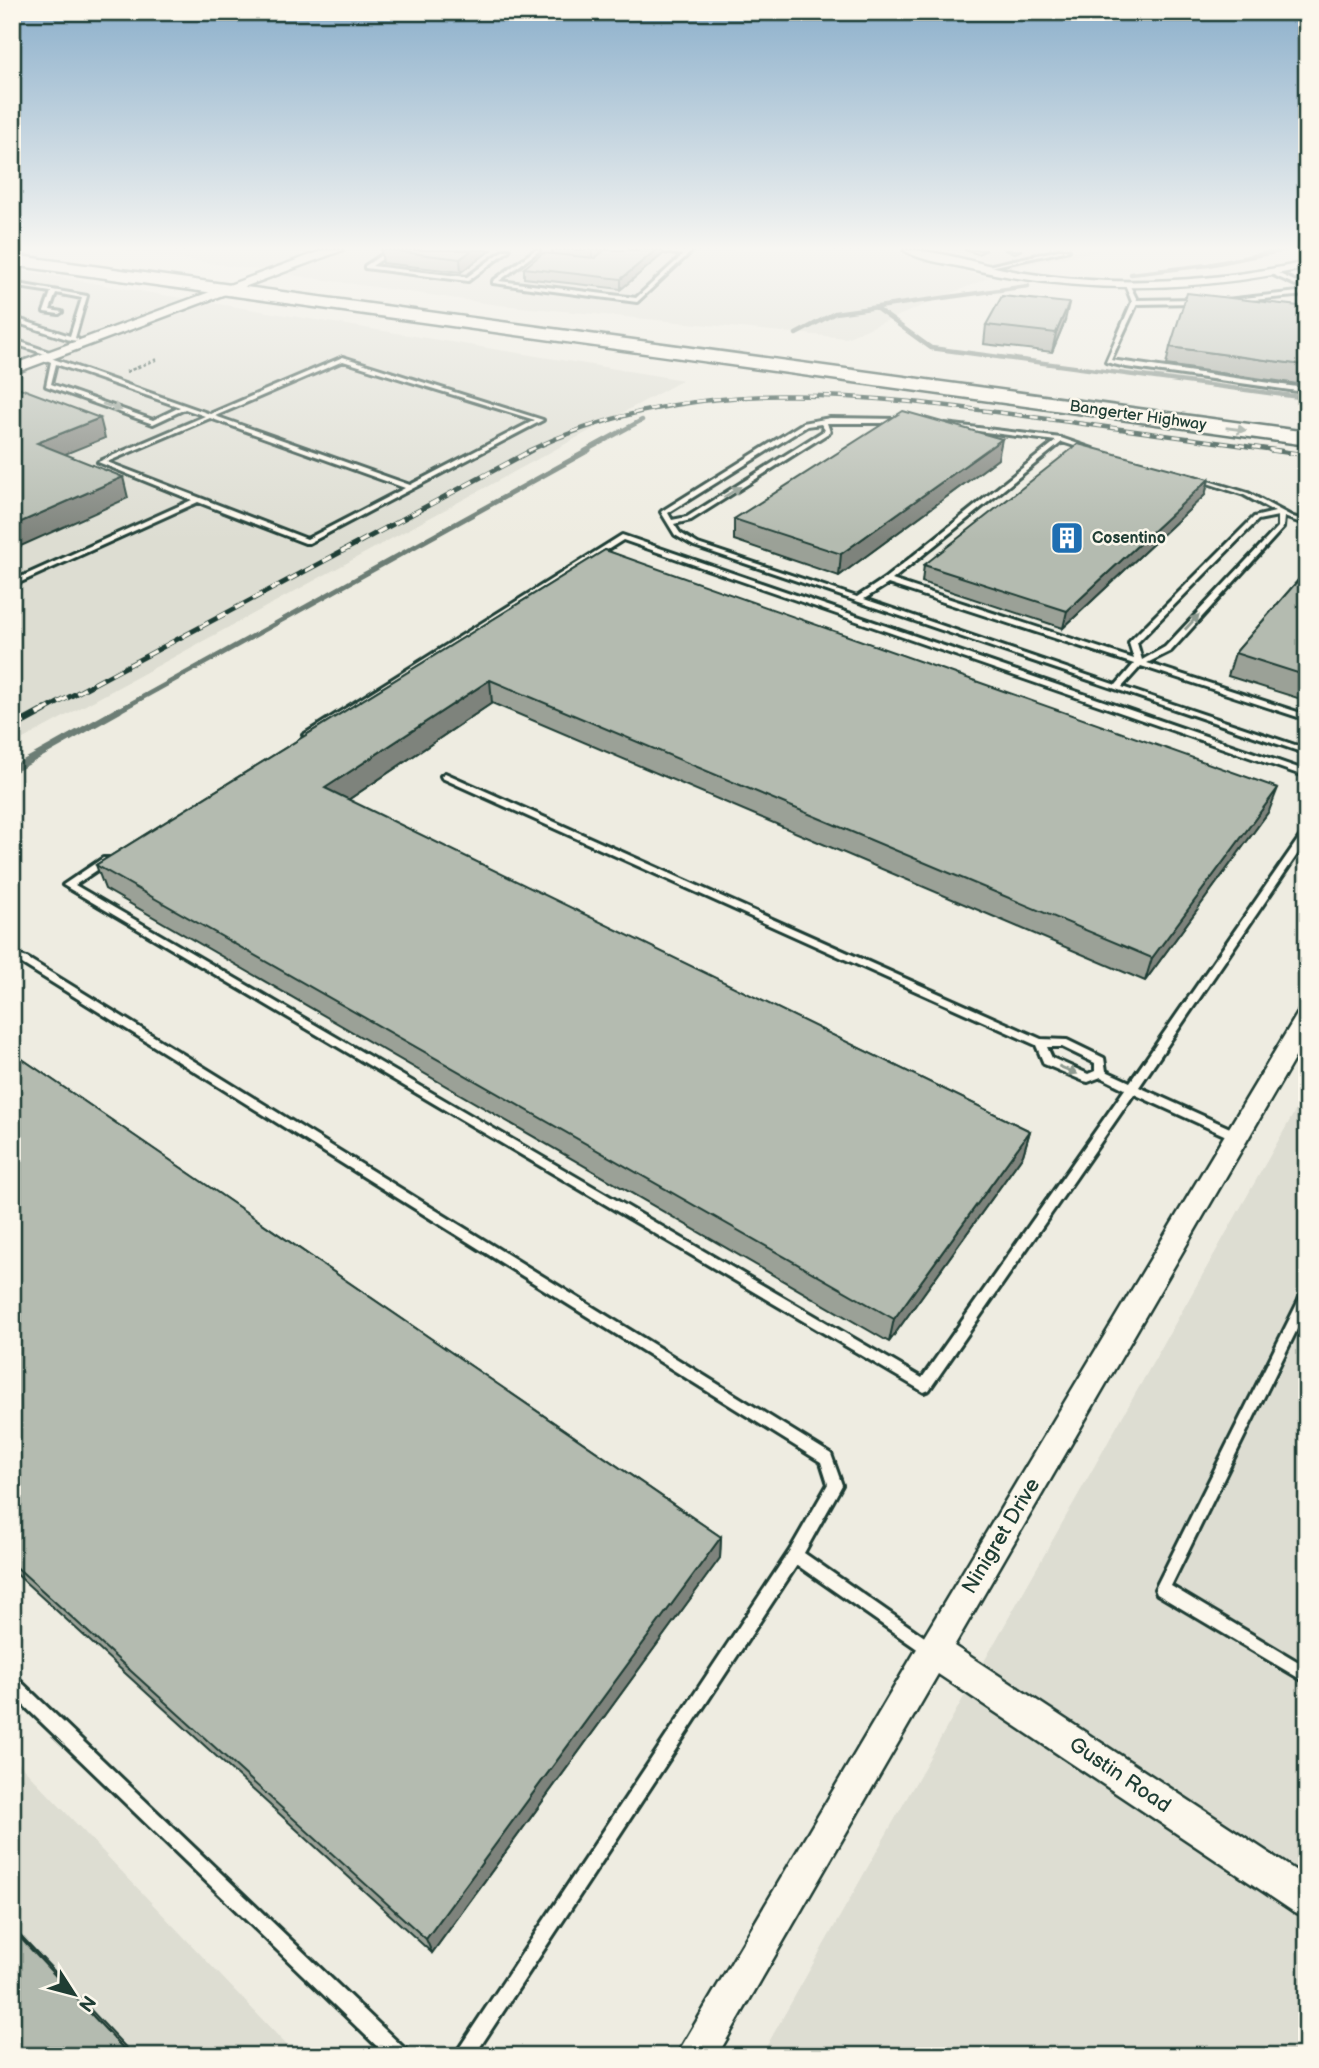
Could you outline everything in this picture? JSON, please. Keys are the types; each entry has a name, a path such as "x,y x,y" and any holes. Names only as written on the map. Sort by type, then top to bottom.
{"highway":[{"name":"Bangerter Highway","path":"638,347 1307,439"},
{"name":"Bangerter Highway","path":"756,347 1307,420"}],"street":[{"path":"12,370 51,358 69,347"},
{"name":"Ninigret Drive","path":"695,2056 1306,1021"},
{"name":"Gustin Road","path":"933,1651 1307,1899"}],"lane":[{"path":"27,347 106,380 411,488"},
{"path":"1115,347 1108,361 1297,389 1303,388 1307,375"},
{"path":"51,358 48,384 153,422 185,407"},
{"path":"344,359 540,420 307,542 101,462 210,416 344,359"},
{"path":"902,421 830,420 805,424 664,512 677,534 696,545 1307,752"},
{"path":"672,522 688,519 828,431 823,422"},
{"path":"942,424 1061,440 1098,451"},
{"path":"858,600 887,581 1061,440"},
{"path":"1185,475 1246,494 1281,513 1307,523"},
{"path":"12,583 197,500"},
{"path":"1139,664 1133,643 1256,518 1281,513"},
{"path":"1117,688 1139,664 1168,649 1281,527 1281,513"},
{"path":"292,744 622,537 1307,774"},
{"path":"887,581 1307,718"},
{"path":"445,776 1040,1043 1063,1043 1100,1061 1101,1073"},
{"path":"115,855 68,885 924,1386 1307,833"},
{"path":"12,956 35,967 826,1458 835,1486 795,1555 463,2056"},
{"path":"1040,1043 1048,1061 1088,1078 1101,1073 1237,1136"},
{"path":"1307,1296 1162,1589 1307,1676"},
{"path":"795,1555 933,1651"},
{"path":"12,1683 400,2056"}],"path":[{"path":"106,380 158,359"}],"shaded area":[{"path":"12,347 478,347 683,380 12,745"},
{"path":"1307,1090 1307,2056 761,2056"},
{"path":"12,1756 297,2056 12,2056"}],"building":[{"path":"1170,347 1306,347 1303,365"},
{"path":"12,385 100,418 37,443 123,477 12,526"},
{"path":"903,411 1002,439 841,554 734,519"},
{"name":"Cosentino","path":"1078,444 1209,479 1067,611 924,565"},
{"path":"605,550 1278,788 1152,958 490,680 325,788 1030,1131 894,1319 96,865"},
{"path":"1307,570 1307,676 1235,653"},
{"path":"12,1052 721,1537 426,1939 12,1563"},
{"path":"12,1929 130,2056 12,2056"}],"waterway":[{"path":"929,347 1307,398"},
{"path":"585,451 642,420"},
{"path":"116,712 589,450"},
{"path":"12,770 119,710"}],"railway":[{"path":"528,451 590,426 653,409 717,399 780,396 844,397 974,409 1282,451"},
{"path":"41,712 532,450"},
{"path":"1270,450 1307,455"},
{"path":"12,728 45,710"}],"place":[{"name":"Cosentino","path":"1067,538"}]}
